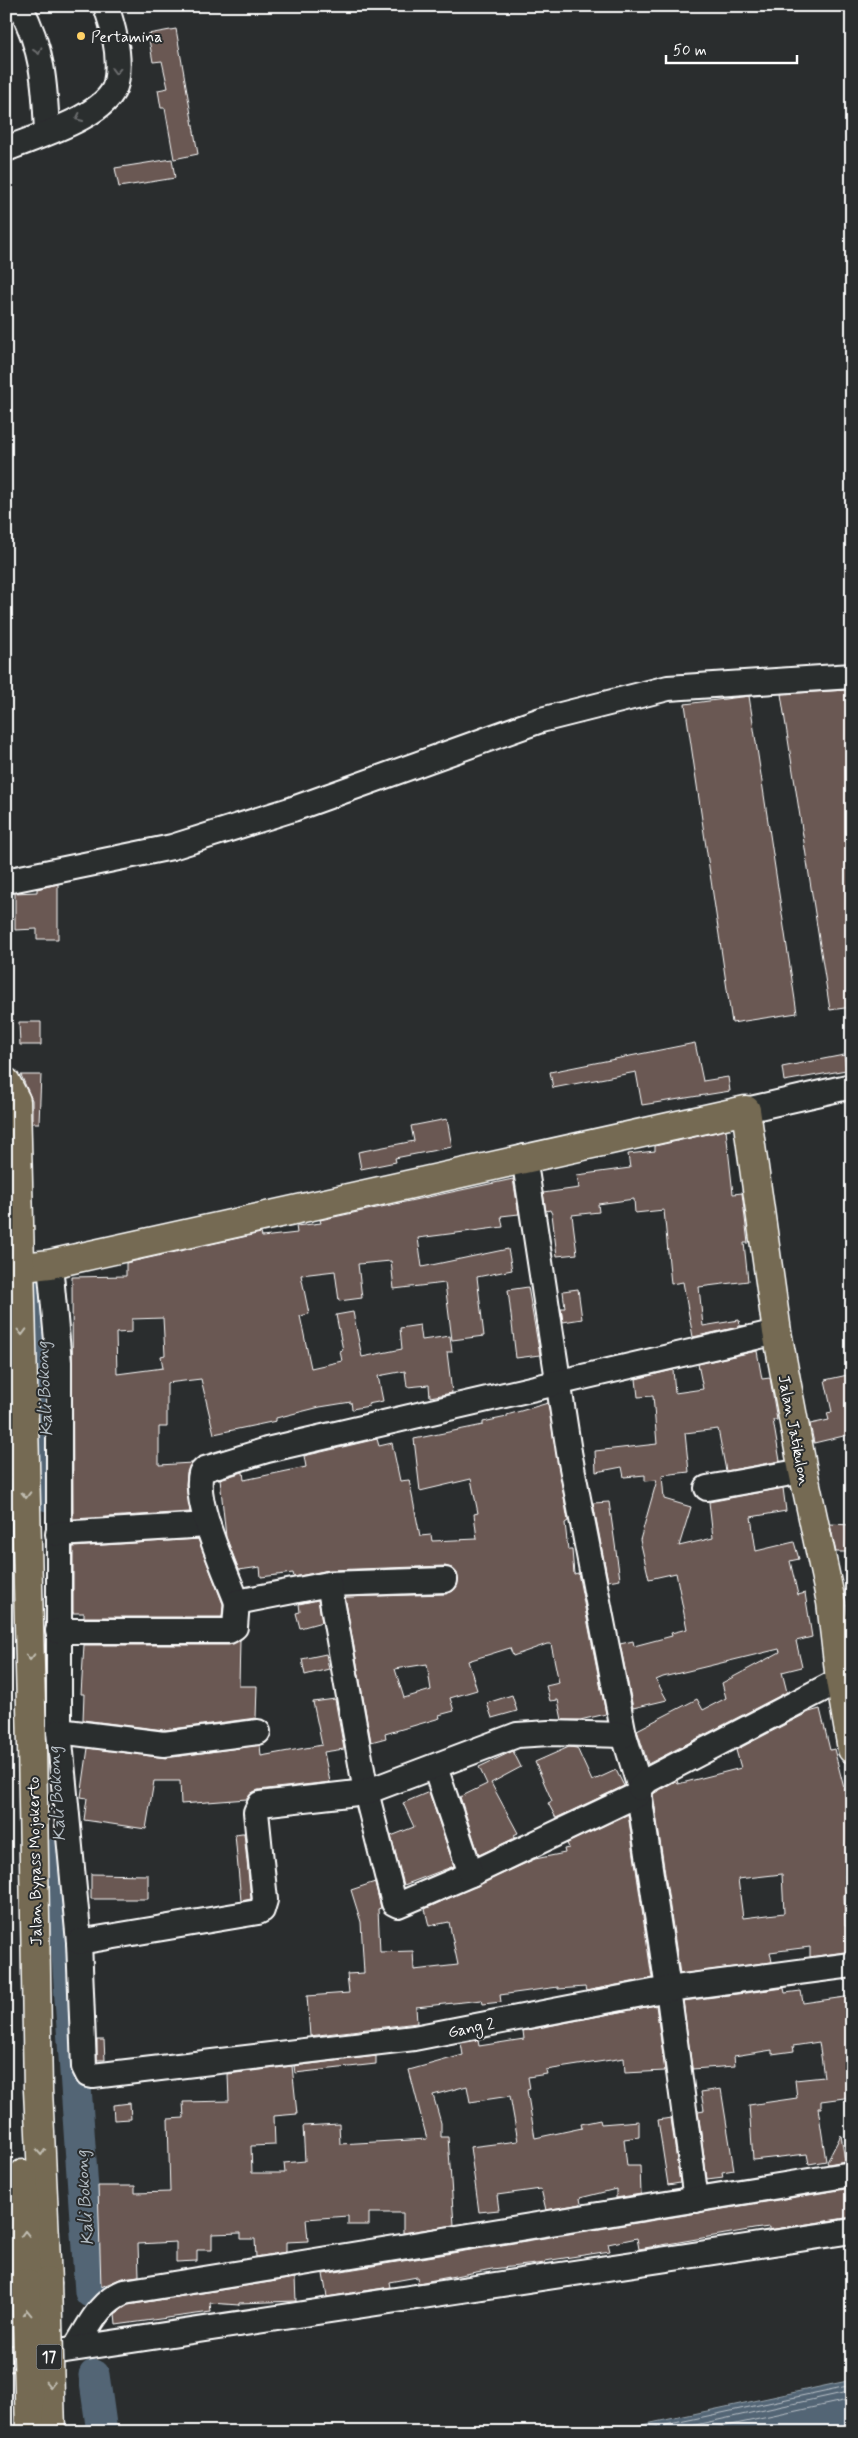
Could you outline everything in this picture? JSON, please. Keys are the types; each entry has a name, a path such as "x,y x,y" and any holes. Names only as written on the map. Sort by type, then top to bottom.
{"main road":[{"name":"Jalan Bypass Mojokerto","path":"6,1082 16,1101 14,1277 38,2090 36,2283 30,2432"},
{"path":"14,1277 50,1264 524,1157 746,1110"},
{"name":"Jalan Jatikulon","path":"746,1110 776,1332 831,1602 840,1680 852,1749"},
{"name":"Jalan Bypass Mojokerto","path":"6,1459 36,2283 51,2432"}],"street":[{"path":"20,6 30,25 40,56 46,88 47,132"},
{"path":"6,149 95,110 108,99 116,84 115,41 106,6"},
{"path":"6,881 172,847 293,809 541,720 668,688 852,676"},
{"path":"746,1110 852,1086"},
{"path":"524,1157 569,1452 624,1735 640,1791 696,2200"},
{"path":"50,1264 59,1362 59,1731 79,1942 258,1912 264,1905 265,1900 256,1812 257,1806 260,1804 366,1792 435,1767 506,1737 540,1733 624,1735"},
{"path":"58,1632 229,1631 235,1627 238,1602 208,1525 199,1484 201,1473 206,1469 267,1450 776,1332"},
{"path":"707,1488 803,1471"},
{"path":"58,1534 208,1525"},
{"path":"238,1602 329,1584 446,1580"},
{"path":"329,1584 366,1792 396,1904 401,1905 471,1874 640,1791 648,1780 840,1680"},
{"path":"59,1731 164,1744 258,1732"},
{"path":"435,1767 471,1874"},
{"name":"Gang 2","path":"79,1942 84,2067 88,2075 93,2076 414,2038 668,1989 852,1965"},
{"path":"76,2347 100,2308 115,2296 124,2292 852,2174"},
{"path":"6,2359 852,2231"}],"water":[{"path":"852,2380 852,2432 609,2432"}],"building":[{"path":"176,29 198,154 174,159 165,108 161,108 158,90 168,88 162,61 153,62 148,34"},
{"path":"172,159 175,178 119,187 115,168"},
{"path":"847,690 852,722 852,1007 830,1010 781,694"},
{"path":"749,696 797,1013 732,1023 685,704"},
{"path":"58,884 58,939 37,939 37,929 15,930 15,893 37,892 37,889"},
{"path":"19,1022 41,1022 41,1045 20,1045"},
{"path":"695,1043 703,1081 728,1077 730,1091 642,1105 636,1072 553,1088 550,1072"},
{"path":"844,1055 846,1070 784,1081 782,1067"},
{"path":"21,1075 41,1075 39,1123 32,1123 32,1100"},
{"path":"447,1119 452,1147 395,1158 396,1162 361,1169 358,1152 414,1141 411,1126"},
{"path":"726,1130 733,1194 742,1193 748,1243 744,1243 748,1281 699,1287 703,1326 739,1320 740,1326 747,1325 693,1337 683,1282 671,1284 664,1210 635,1213 634,1199 598,1204 599,1212 572,1215 577,1254 557,1256 552,1214 550,1210 546,1211 543,1193 579,1188 577,1175 630,1168 628,1154 655,1151 655,1146"},
{"path":"513,1179 519,1214 501,1216 503,1227 418,1238 422,1267 508,1249 512,1270 477,1277 484,1336 452,1340 445,1283 394,1289 391,1261 358,1264 362,1298 339,1301 335,1271 301,1275 309,1314 300,1316 311,1368 342,1361 340,1351 343,1350 336,1315 353,1312 362,1357 402,1349 400,1328 420,1325 422,1340 450,1336 452,1352 447,1352 452,1393 430,1397 429,1385 407,1387 405,1371 378,1376 383,1401 368,1404 369,1406 352,1409 351,1402 320,1407 276,1418 276,1421 214,1434 201,1379 167,1383 167,1427 159,1427 159,1465 192,1463 187,1472 186,1485 190,1512 73,1519 72,1277 126,1276 126,1263 261,1233 262,1237 297,1233 296,1226 321,1223 320,1220","holes":["163,1318 165,1355 161,1356 163,1368 117,1374 116,1333 132,1332 132,1319"]},
{"path":"528,1287 540,1355 516,1358 508,1290"},
{"path":"578,1289 582,1319 563,1322 561,1308 565,1308 563,1291"},
{"path":"757,1351 762,1379 770,1378 777,1420 773,1420 780,1461 726,1471 718,1429 685,1433 689,1472 662,1475 664,1499 691,1507 679,1546 713,1538 709,1502 783,1488 786,1511 751,1517 756,1551 794,1542 799,1559 790,1561 798,1595 805,1593 812,1637 796,1641 802,1667 782,1672 787,1692 648,1764 637,1730 697,1699 703,1710 726,1698 722,1683 780,1652 779,1649 663,1677 656,1680 667,1700 633,1708 620,1644 633,1641 634,1646 672,1636 671,1633 687,1629 676,1573 649,1579 640,1540 657,1480 645,1481 645,1475 624,1477 622,1467 596,1472 595,1451 657,1444 653,1396 638,1397 636,1379 673,1370 675,1393 703,1389 698,1364"},
{"path":"852,1374 852,1434 814,1443 810,1424 829,1420 827,1413 832,1412 825,1380"},
{"path":"548,1403 568,1521 565,1523 568,1550 572,1550 574,1574 578,1573 606,1714 580,1720 562,1720 558,1700 550,1701 546,1686 559,1683 551,1644 513,1656 510,1648 468,1661 477,1690 450,1698 454,1711 439,1715 440,1718 385,1734 386,1738 371,1742 345,1597 446,1594 453,1591 457,1586 457,1573 452,1568 445,1566 329,1570 294,1577 293,1573 261,1577 260,1567 239,1570 226,1537 220,1479 243,1472 244,1480 306,1467 304,1456 377,1439 379,1446 392,1443 400,1481 409,1480 420,1536 431,1535 432,1541 477,1539 474,1514 478,1513 471,1479 420,1491 414,1439 483,1425 483,1422 507,1417 507,1415","holes":["427,1664 431,1690 404,1698 395,1669"]},
{"path":"609,1502 620,1579 608,1581 593,1503"},
{"path":"830,1524 852,1525 852,1552 836,1552"},
{"path":"198,1539 223,1604 222,1617 84,1617 84,1613 73,1613 73,1547"},
{"path":"318,1600 322,1622 300,1628 296,1613 300,1612 299,1604"},
{"path":"240,1640 239,1686 257,1686 256,1718 164,1730 83,1720 84,1694 81,1694 84,1645 229,1645"},
{"path":"326,1654 329,1669 305,1675 302,1659"},
{"path":"512,1695 517,1711 492,1718 487,1703"},
{"path":"335,1699 344,1749 324,1752 330,1782 258,1790 247,1799 181,1804 180,1781 154,1781 146,1829 84,1820 87,1798 81,1797 88,1748 166,1758 260,1745 261,1756 322,1745 313,1702"},
{"path":"820,1709 830,1750 834,1749 846,1796 852,1840 852,1874 845,1875 847,1894 844,1894 845,1926 849,1926 851,1951 810,1957 810,1947 770,1952 772,1962 680,1974 653,1794 677,1780 678,1784 741,1768 736,1750 809,1712","holes":["782,1874 784,1913 743,1918 738,1879"]},
{"path":"569,1747 577,1748 592,1781 616,1770 624,1786 556,1818 548,1803 552,1801 535,1762"},
{"path":"513,1751 521,1767 491,1783 518,1833 514,1835 515,1838 479,1855 460,1797 487,1784 479,1767"},
{"path":"429,1792 454,1866 404,1885 391,1836 414,1827 403,1803"},
{"path":"628,1814 652,1978 586,1991 585,1987 558,1989 558,1987 500,1995 501,2002 483,2004 482,2000 416,2007 417,2023 310,2036 307,1996 349,1993 347,1974 364,1973 361,1922 351,1890 375,1882 381,1908 378,1909 380,1952 413,1951 414,1970 458,1965 449,1922 429,1926 425,1909 535,1859 565,1853 564,1849 569,1848 567,1843"},
{"path":"244,1833 251,1899 241,1901 235,1834"},
{"path":"91,1874 148,1875 148,1899 91,1899"},
{"path":"784,1988 785,1993 801,1991 803,2003 852,1996 852,2097 821,2101 821,2108 818,2108 826,2161 809,2164 807,2154 753,2160 749,2105 797,2098 795,2080 824,2077 819,2042 793,2046 794,2051 772,2054 772,2050 734,2056 735,2066 692,2069 683,2001"},
{"path":"656,2005 665,2071 625,2073 624,2058 546,2070 547,2074 528,2077 530,2089 527,2090 535,2138 582,2128 581,2124 600,2120 601,2124 639,2121 639,2137 624,2139 627,2166 640,2166 641,2194 616,2198 616,2189 580,2198 581,2204 546,2210 541,2189 497,2195 499,2210 479,2212 470,2147 518,2141 510,2096 470,2102 467,2086 433,2095 441,2123 441,2137 448,2137 454,2225 403,2233 403,2213 369,2213 369,2225 348,2225 348,2216 306,2219 308,2241 286,2242 286,2252 256,2257 255,2239 241,2239 241,2233 212,2234 212,2250 197,2250 197,2261 176,2262 176,2242 138,2244 139,2276 122,2278 101,2287 98,2186 135,2186 135,2193 170,2192 168,2119 184,2118 183,2102 229,2101 228,2074 292,2066 297,2114 274,2116 275,2145 251,2146 252,2173 285,2173 284,2163 305,2161 303,2126 339,2124 340,2144 427,2139 409,2070 463,2055 461,2043 478,2040 479,2046 524,2039 523,2031"},
{"path":"97,2040 104,2040 105,2060 97,2060"},
{"path":"376,2056 376,2064 295,2073 294,2066"},
{"path":"721,2089 734,2170 722,2172 723,2177 707,2179 698,2111 704,2110 701,2092"},
{"path":"130,2103 131,2119 114,2120 113,2105"},
{"path":"671,2118 680,2183 668,2185 658,2120"},
{"path":"841,2135 845,2161 828,2164 827,2162"},
{"path":"852,2188 852,2217 769,2230 769,2227 754,2229 639,2249 637,2238 608,2244 610,2251 545,2261 545,2263 492,2269 418,2283 417,2277 389,2282 390,2287 327,2297 323,2274"},
{"path":"295,2278 296,2301 239,2303 239,2305 210,2303 211,2312 116,2325 115,2314 128,2305"}],"waterway":[{"name":"Kali Bokong","path":"40,1295 48,1496"},
{"name":"Kali Bokong","path":"60,1851 90,2292"},
{"name":"Kali Bokong","path":"94,2375 102,2432"}],"place":[{"name":"Pertamina","path":"81,36"}]}
